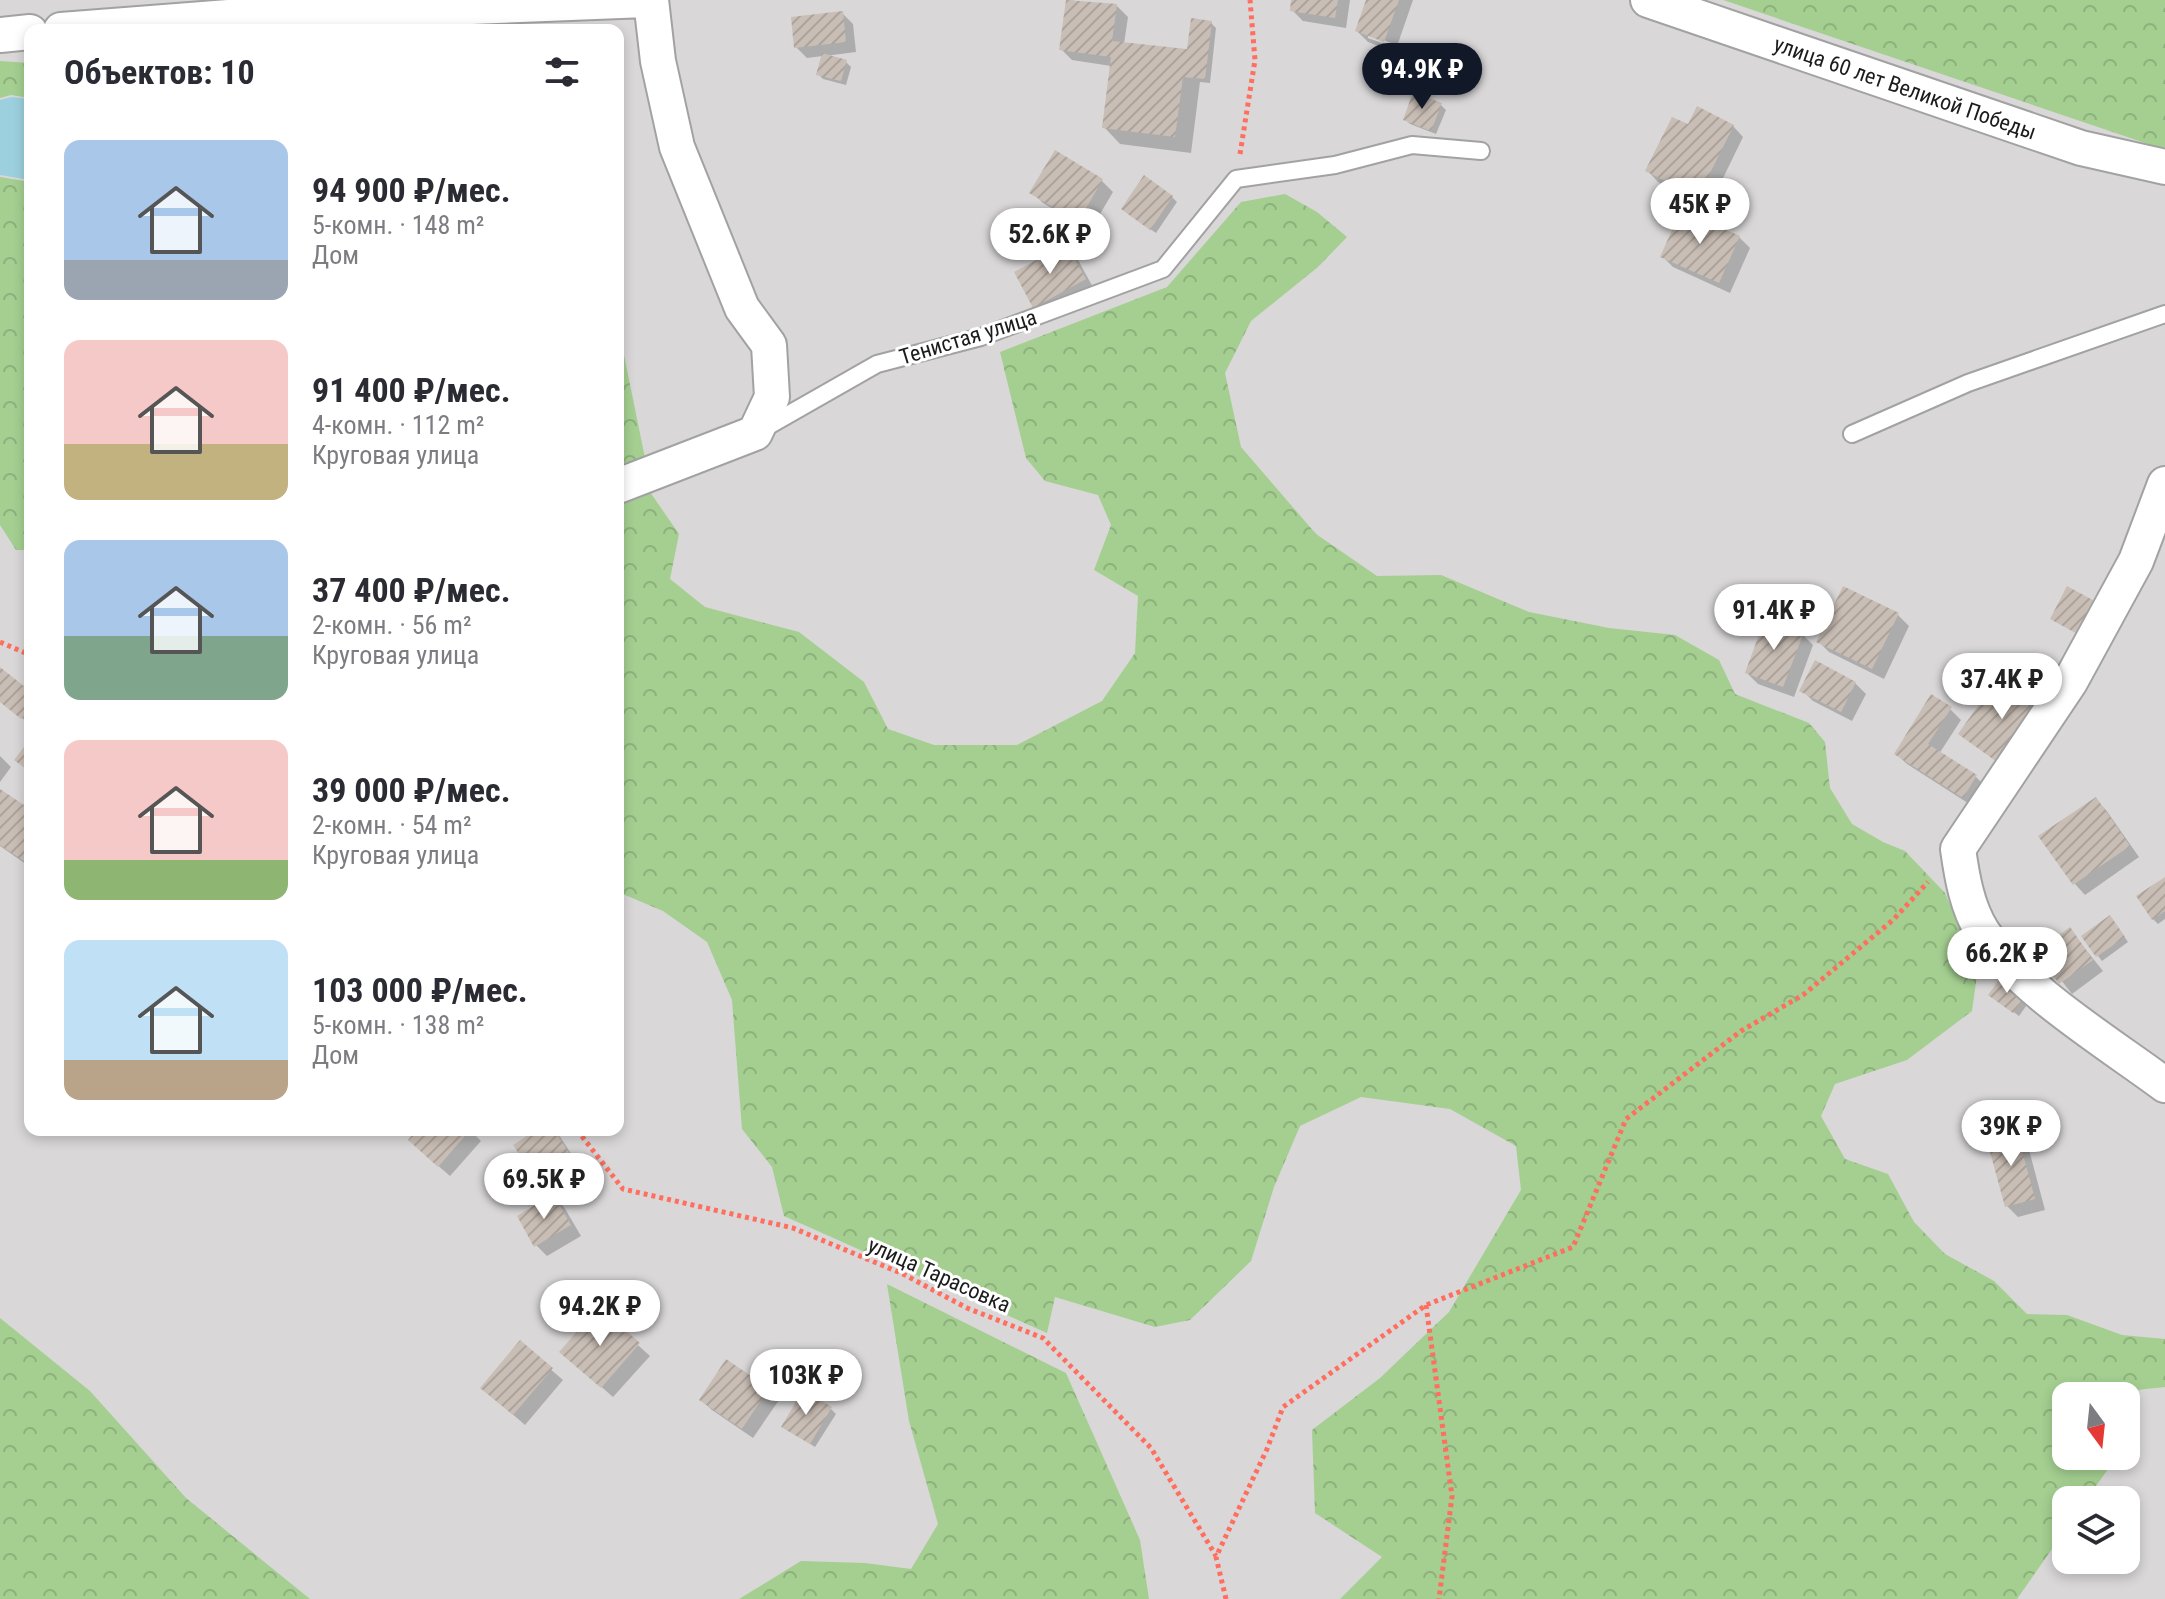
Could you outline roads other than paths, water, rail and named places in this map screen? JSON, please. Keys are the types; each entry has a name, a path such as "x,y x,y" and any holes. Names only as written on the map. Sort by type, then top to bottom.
{"street":[{"path":"138,24 241,16 649,0 658,61 677,147 742,308 769,345 772,397 755,433"},
{"name":"улица 60 лет Великой Победы","path":"1648,0 2081,148 2165,167"},
{"path":"0,35 24,33"},
{"name":"Тенистая улица","path":"624,484 755,433"},
{"path":"2165,484 2136,561 2070,682 1958,849 1964,887 1981,930 2012,969 2165,1085"}],"lane":[{"name":"Тенистая улица","path":"755,433 877,364 981,337 1163,269 1236,179 1335,165 1412,145 1481,151"},
{"path":"1852,434 1968,383 2165,314"}],"water":[{"path":"24,98 24,179 0,175 0,100"}]}
